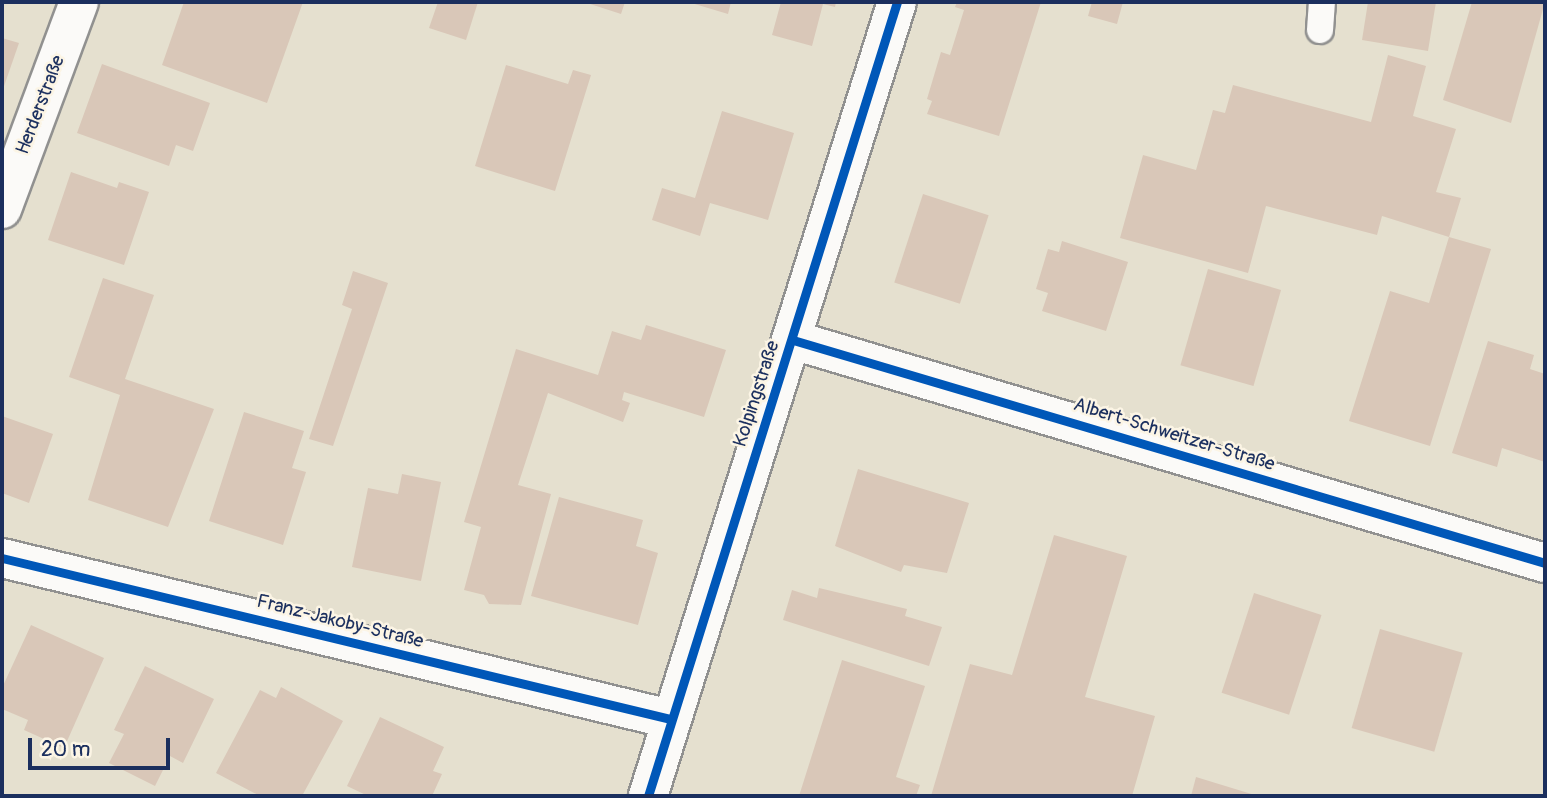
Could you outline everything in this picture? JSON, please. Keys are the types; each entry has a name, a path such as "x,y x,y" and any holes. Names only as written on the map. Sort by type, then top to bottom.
{"street":[{"name":"Herderstraße","path":"2,208 79,2"},
{"name":"Kolpingstraße","path":"648,796 897,2"},
{"name":"Albert-Schweitzer-Straße","path":"793,340 1545,563"},
{"name":"Franz-Jakoby-Straße","path":"2,558 670,719"}],"lane":[{"path":"1320,30 1322,2"}],"building":[{"path":"184,2 303,2 267,103 162,65"},
{"path":"438,2 478,2 466,40 429,28"},
{"path":"584,2 625,2 621,14"},
{"path":"688,2 731,2 728,14"},
{"path":"781,2 836,2 835,7 823,4 812,46 772,35"},
{"path":"957,2 1041,2 999,136 927,114 932,101 927,99 941,52 950,55 964,10 955,7"},
{"path":"1092,2 1123,2 1117,24 1088,16"},
{"path":"1368,2 1436,2 1428,51 1362,40"},
{"path":"1472,2 1545,2 1511,123 1443,100"},
{"path":"2,38 19,43 2,92"},
{"path":"1388,55 1426,66 1413,116 1456,129 1436,192 1461,198 1449,237 1382,216 1377,235 1266,206 1248,273 1120,238 1143,155 1196,170 1213,110 1225,113 1233,85 1371,122"},
{"path":"102,64 210,103 193,151 176,145 169,166 77,133"},
{"path":"506,65 568,84 573,70 591,75 555,191 475,166"},
{"path":"722,111 794,133 768,220 710,203 700,236 652,220 662,188 695,198"},
{"path":"71,172 117,188 119,182 149,192 124,265 48,240"},
{"path":"923,194 989,215 960,304 894,282"},
{"path":"1449,237 1491,249 1430,446 1349,421 1390,291 1429,303"},
{"path":"1062,241 1128,262 1106,331 1042,311 1048,293 1036,289 1048,249 1059,252"},
{"path":"1208,269 1281,290 1253,386 1180,365"},
{"path":"353,271 388,283 333,446 309,439 352,309 342,305"},
{"path":"103,278 154,295 125,379 214,409 168,527 88,500 120,395 69,377"},
{"path":"646,325 726,350 704,417 624,392 622,400 630,403 623,422 548,393 518,485 551,494 521,605 489,604 484,595 464,590 481,527 464,522 516,349 598,375 612,331 641,340"},
{"path":"1488,341 1534,355 1530,369 1545,374 1545,462 1502,448 1497,467 1452,453"},
{"path":"244,412 304,431 292,468 306,472 283,545 209,521"},
{"path":"2,416 53,434 29,503 2,493"},
{"path":"858,469 969,503 947,573 904,565 901,572 835,546"},
{"path":"402,474 441,482 421,581 352,567 368,488 398,494"},
{"path":"559,497 643,520 636,546 658,553 638,625 531,596"},
{"path":"1054,535 1127,556 1085,697 1155,716 1132,796 931,796 970,664 1012,675"},
{"path":"819,588 907,609 905,616 942,627 929,666 783,620 792,590 817,598"},
{"path":"1254,593 1322,615 1289,715 1222,693"},
{"path":"31,625 104,658 64,748 24,730 28,720 2,709 2,688"},
{"path":"1380,629 1463,653 1434,752 1352,728"},
{"path":"842,660 925,686 896,777 920,785 916,796 799,796"},
{"path":"145,666 214,699 183,763 170,756 155,786 109,763 124,734 114,730"},
{"path":"281,687 343,721 302,796 260,796 216,773 260,690 276,698"},
{"path":"380,717 444,747 433,771 442,774 432,796 368,796 347,786"},
{"path":"1196,777 1258,796 1191,796"}],"cycle path":[{"path":"648,796 897,2"},
{"path":"793,340 1545,563"},
{"path":"2,558 670,719"}]}
